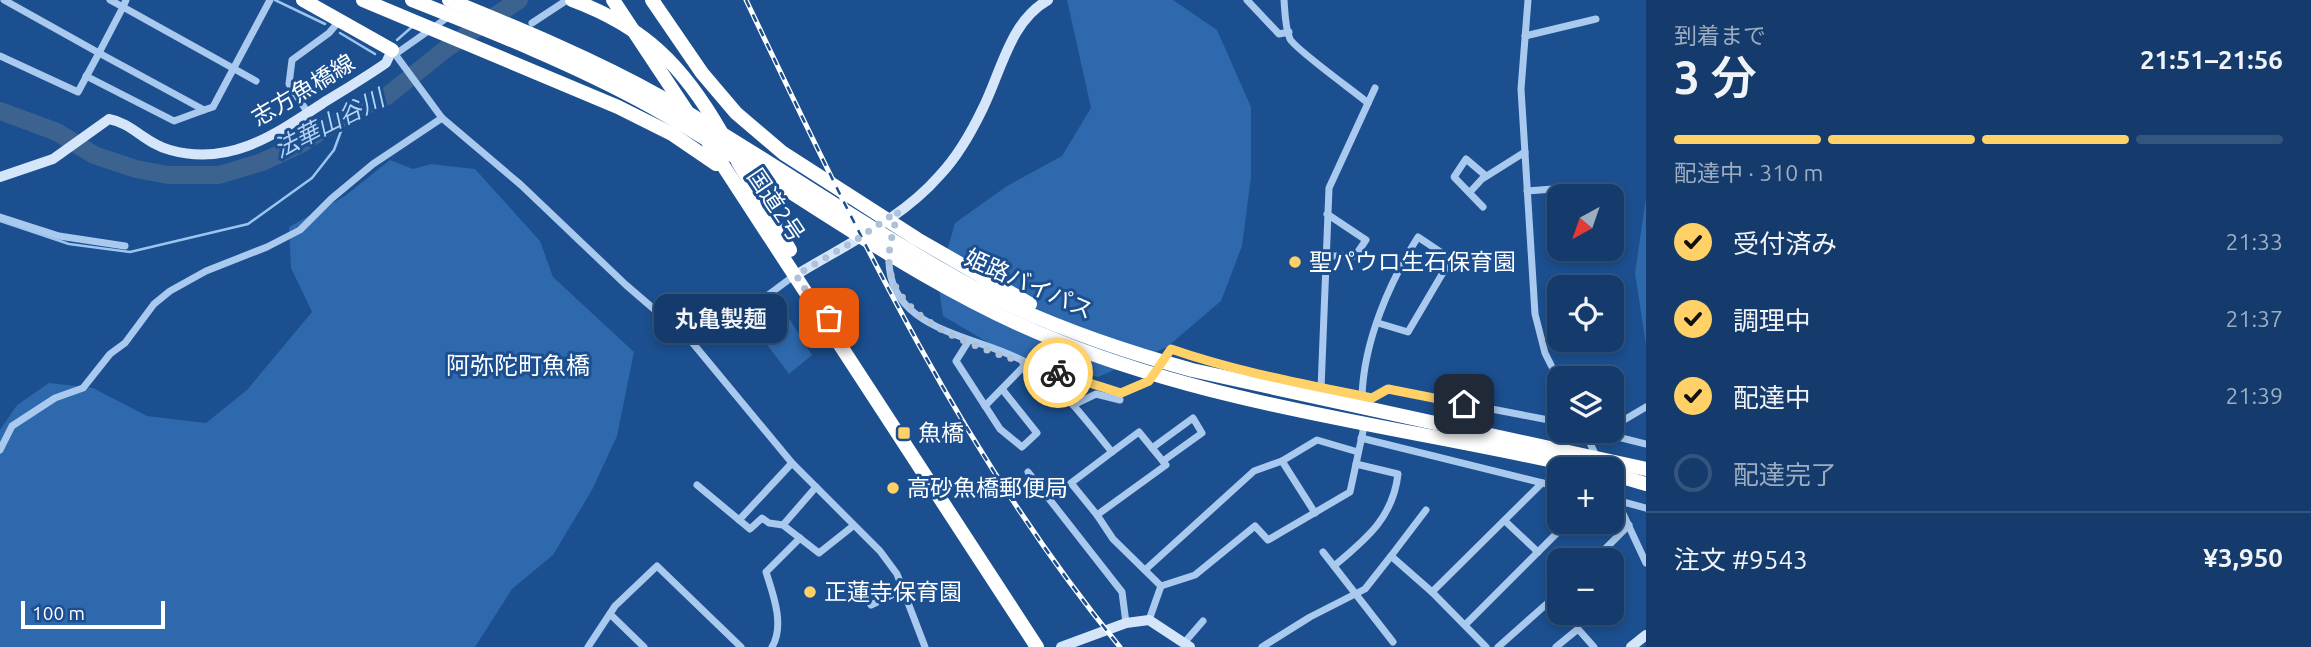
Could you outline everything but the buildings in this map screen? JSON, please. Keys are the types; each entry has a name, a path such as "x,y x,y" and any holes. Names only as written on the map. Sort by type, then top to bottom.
{"highway":[{"path":"303,0 335,26 397,54"},
{"path":"363,0 489,52 672,134 728,173"},
{"name":"姫路バイパス","path":"449,0 515,27 659,97 762,156 909,250 967,299 1057,341 1547,458"},
{"path":"569,0 621,21 663,52 685,76 714,121 799,273"},
{"name":"国道2号","path":"613,0 728,173 799,273 828,325 1037,647"},
{"path":"652,0 702,73 736,113 783,153 909,250"},
{"name":"姫路バイパス","path":"418,2 548,56 651,107 1007,303 1131,353 1147,364"},
{"name":"姫路バイパス","path":"1385,418 1564,449 1586,457"},
{"name":"姫路バイパス","path":"1624,466 1646,469"},
{"path":"1624,478 1646,484"}],"main road":[{"path":"799,273 856,240 898,211 941,175 983,108 1013,38 1044,1"},
{"name":"志方魚橋線","path":"0,177 53,159 98,124 115,120 128,126 148,143 171,151 216,152 241,149 275,136 397,54"},
{"path":"1061,647 1126,623 1149,620 1187,645"},
{"path":"1631,647 1646,635"}],"street":[{"path":"4,0 204,110"},
{"path":"110,0 125,4 256,80"},
{"path":"473,0 397,54 422,93 442,118 521,185 626,285 691,341 792,463 880,551 897,574 925,647"},
{"path":"532,23 569,0"},
{"path":"1247,0 1279,34 1289,32"},
{"path":"1283,0 1289,32 1299,51 1322,65 1368,103"},
{"path":"1528,0 1521,89 1527,191 1535,314 1545,353 1552,366"},
{"path":"86,76 174,121 213,107 269,2"},
{"path":"0,56 78,92 125,4"},
{"path":"1525,36 1596,19"},
{"path":"309,113 289,84 292,60 335,26"},
{"path":"1321,389 1328,188 1376,88"},
{"path":"1,446 12,426 55,398 83,388 110,354 125,343 154,304 170,291 206,271 286,239 300,230 373,164 442,118"},
{"path":"1470,192 1486,176 1525,152"},
{"path":"1483,207 1454,177 1466,159 1486,176"},
{"path":"1527,191 1547,189"},
{"path":"898,211 889,260 897,291 925,320 968,342 1027,363 1121,393 1149,381 1171,349 1211,363 1321,389 1372,398 1388,389 1547,420"},
{"path":"1325,256 1355,256 1366,240 1327,214"},
{"path":"0,216 59,236 125,246"},
{"path":"1362,396 1363,369 1378,323 1395,274 1418,237 1451,259 1408,332 1378,323"},
{"path":"691,341 764,299 799,273"},
{"path":"968,342 956,361 1000,429 1022,447 1037,433 1002,389"},
{"path":"985,406 1027,363"},
{"path":"1027,363 1073,405 1112,452"},
{"path":"1073,405 1096,394 1120,400"},
{"path":"1161,586 1195,575 1255,526 1268,540 1350,492 1372,398"},
{"path":"1624,420 1646,407"},
{"path":"1152,448 1193,418 1202,433 1163,461"},
{"path":"1097,516 1166,464 1139,432 1071,483 1113,538 1161,586"},
{"path":"1362,438 1547,484"},
{"path":"1624,438 1646,444"},
{"path":"1145,570 1254,471 1282,461 1317,440 1358,452"},
{"path":"1282,461 1315,513"},
{"path":"739,520 792,463"},
{"path":"1334,566 1369,536 1395,499 1398,474 1356,464"},
{"path":"1028,477 1122,592 1126,623"},
{"path":"1432,592 1542,483"},
{"path":"697,485 750,529 762,518 769,523 783,525 819,553 853,526"},
{"path":"783,525 816,487"},
{"path":"1624,502 1646,508"},
{"path":"1262,647 1310,617 1365,589 1426,510"},
{"path":"1624,517 1646,563"},
{"path":"1505,521 1538,552"},
{"path":"1606,548 1629,526"},
{"path":"1465,625 1556,534"},
{"path":"772,647 778,628 775,602 766,572 800,538"},
{"path":"1323,552 1393,642"},
{"path":"1391,556 1432,592 1481,645"},
{"path":"589,647 610,614 656,566 741,647"},
{"path":"1149,620 1161,586"},
{"path":"871,605 902,590"},
{"path":"1498,647 1519,625 1547,603"},
{"path":"610,614 643,647"},
{"path":"1187,645 1203,621"},
{"path":"1556,647 1578,629 1594,647"}],"shaded area":[{"path":"1067,0 1173,0 1217,30 1251,107 1251,177 1242,246 1221,301 1167,347 1098,377 1011,356 943,316 938,282 955,223 1007,186 1062,156 1091,108"},
{"path":"390,160 413,169 431,164 475,169 540,241 553,277 634,352 617,436 592,490 553,555 512,589 475,647 0,647 0,430 17,405 49,383 93,388 147,416 206,423 247,390 312,312 291,268 289,227 345,196"},
{"path":"1646,198 1646,345 1635,273"},
{"path":"775,296 812,355 789,374 744,314"}],"waterway":[{"path":"275,0 325,24"},
{"name":"法華山谷川","path":"0,111 57,132 94,155 136,169 168,175 219,175 262,162 301,144 352,112 387,96 447,48 519,0"},
{"path":"397,40 413,26"},
{"path":"340,33 375,54"},
{"path":"0,221 69,244 130,252 248,224 312,178 334,150 347,115"}],"railway":[{"path":"746,0 870,253 960,416 1009,495 1062,572 1120,647"}],"way so far":[{"path":"829,318 828,325 796,275 856,240 898,211 889,260 897,291 909,308 925,320 968,342 1058,373"}],"place":[{"name":"聖パウロ生石保育園","path":"1295,262"},
{"name":"丸亀製麺","path":"829,318"},
{"name":"魚橋","path":"904,433"},
{"name":"高砂魚橋郵便局","path":"893,488"},
{"name":"正蓮寺保育園","path":"810,592"}],"district":[{"name":"阿弥陀町魚橋","path":"518,366"}],"route":[{"path":"1058,373 1121,393 1149,381 1171,349 1211,363 1372,398 1388,389 1464,404"}]}
